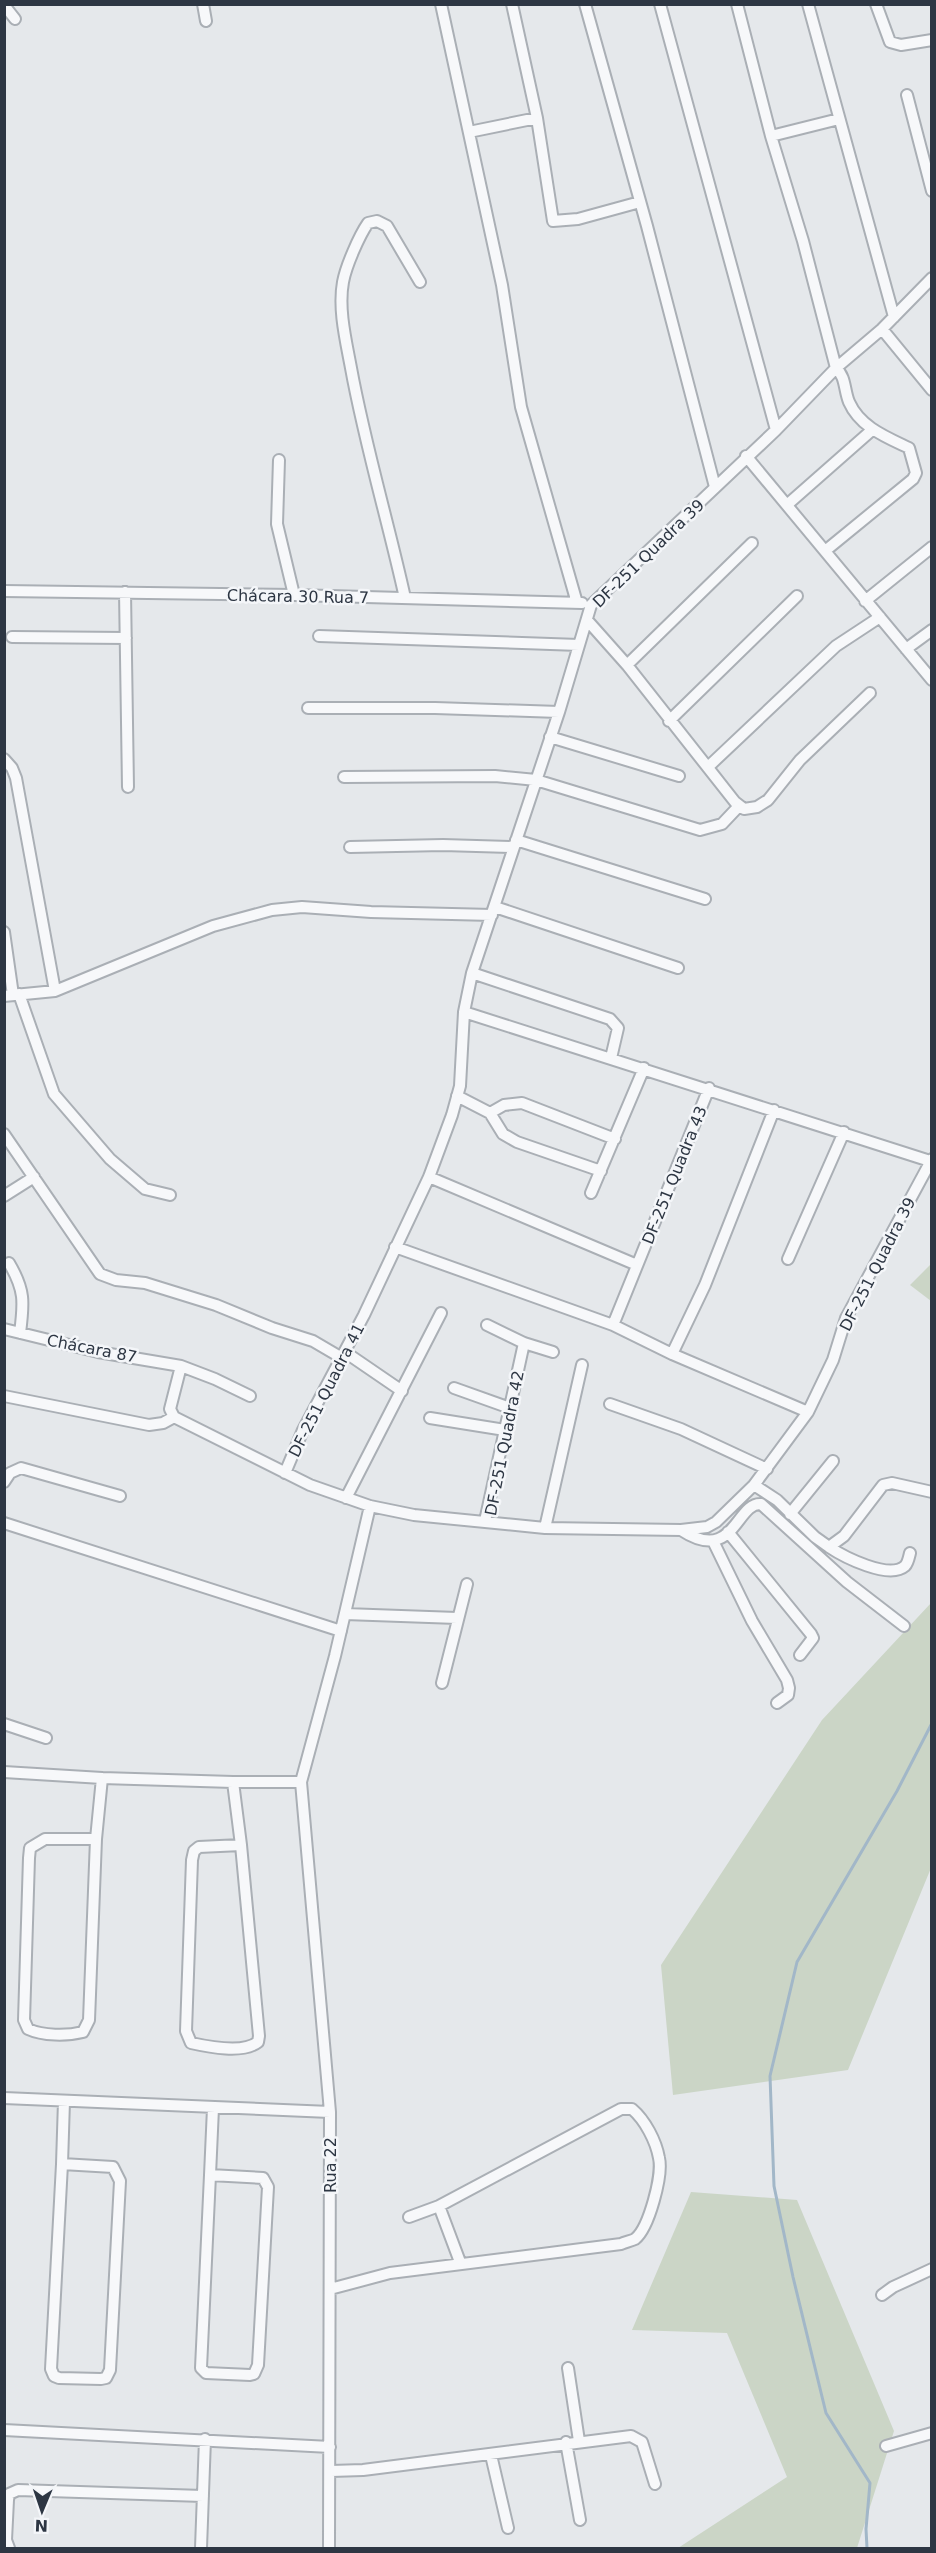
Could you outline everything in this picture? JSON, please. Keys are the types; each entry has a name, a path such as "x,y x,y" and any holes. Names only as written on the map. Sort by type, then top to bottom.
{"street":[{"path":"203,4 206,21"},
{"path":"441,4 502,285 521,407 577,603"},
{"path":"512,4 537,118 554,220 578,219 640,202"},
{"path":"585,4 715,487"},
{"path":"660,4 776,430"},
{"path":"737,4 771,136 803,242 836,368 844,380 851,406 872,430 909,448 915,477 825,551"},
{"path":"808,4 894,317"},
{"path":"876,4 890,42 901,45 932,39"},
{"path":"4,5 15,19"},
{"path":"908,95 932,191"},
{"path":"469,132 537,118"},
{"path":"771,136 839,119"},
{"path":"405,598 389,525 359,414 344,328 344,282 368,223 377,222 387,226 420,282"},
{"name":"DF-251 Quadra 39","path":"464,1012 472,973 559,712 591,605 776,430 836,368 882,329 932,278"},
{"path":"882,329 932,390"},
{"path":"788,504 872,430"},
{"path":"746,456 932,680"},
{"path":"279,460 277,524 294,595"},
{"path":"627,665 752,543"},
{"path":"865,600 932,547"},
{"name":"Chácara 30 Rua 7","path":"4,591 294,595 591,605"},
{"path":"125,592 128,787"},
{"path":"669,721 797,596"},
{"path":"708,767 836,646 880,617"},
{"path":"587,620 627,665 669,721 739,806 750,809 768,800 800,760 870,693"},
{"path":"906,649 932,630"},
{"path":"319,636 579,645"},
{"path":"12,638 126,638"},
{"path":"309,708 435,708 559,712"},
{"path":"550,737 679,776"},
{"path":"4,759 12,768 16,778 55,991"},
{"path":"344,777 495,776 536,780 700,830 722,824 739,806"},
{"path":"351,847 515,843 705,899"},
{"path":"12,995 55,991 213,926 272,910 302,907 370,912 493,911 678,968"},
{"path":"4,932 12,995 54,1094 110,1159 145,1189 170,1195"},
{"path":"472,973 610,1018 616,1024 618,1034 611,1058"},
{"path":"464,1012 709,1088"},
{"name":"DF-251 Quadra 41","path":"464,1012 463,1060 457,1096 429,1177 344,1355 303,1430 285,1473 370,1506 442,1519 485,1521"},
{"path":"591,1193 644,1068"},
{"name":"DF-251 Quadra 43","path":"613,1325 709,1088 931,1160"},
{"path":"457,1096 490,1113 503,1134 517,1142 601,1171"},
{"path":"490,1113 504,1105 522,1103 615,1139"},
{"path":"672,1354 705,1285 774,1110"},
{"path":"788,1259 844,1132"},
{"path":"4,1134 100,1274 116,1280 146,1282 313,1341 344,1355 402,1391"},
{"name":"DF-251 Quadra 39","path":"545,1528 681,1530 707,1527 716,1522 754,1485 808,1412 833,1360 846,1318 931,1160"},
{"path":"4,1196 34,1177"},
{"path":"429,1177 637,1265"},
{"path":"395,1247 613,1325 672,1354 808,1412"},
{"path":"9,1263 20,1281 24,1299 20,1333"},
{"path":"346,1498 441,1313"},
{"path":"487,1325 524,1343 553,1352"},
{"name":"Chácara 87","path":"4,1329 99,1352 180,1366 215,1379 250,1396"},
{"name":"DF-251 Quadra 42","path":"524,1343 485,1521 545,1528"},
{"path":"545,1528 582,1365"},
{"path":"180,1366 170,1408 174,1417 285,1473"},
{"path":"454,1388 510,1408"},
{"path":"4,1396 149,1425 174,1417"},
{"path":"610,1404 681,1429 767,1469"},
{"path":"430,1418 505,1430"},
{"path":"790,1514 833,1461"},
{"path":"4,1482 10,1473 21,1468 120,1496"},
{"path":"829,1546 844,1536 883,1485 892,1483 932,1492"},
{"path":"754,1485 777,1500 790,1514 843,1556 889,1572 899,1570 907,1564 910,1553"},
{"path":"681,1530 700,1539 713,1541 728,1532 752,1506 761,1504 847,1582 904,1626"},
{"name":"Rua 22","path":"329,2548 331,2471 330,2112 301,1782 341,1631 370,1506"},
{"path":"4,1523 341,1631"},
{"path":"728,1532 812,1634 810,1644 800,1655"},
{"path":"713,1541 752,1621 787,1680 788,1695 777,1703"},
{"path":"442,1683 467,1584"},
{"path":"345,1614 457,1618"},
{"path":"4,1724 46,1738"},
{"path":"4,1772 102,1778 301,1782"},
{"path":"96,1839 45,1839 30,1848 24,2020 28,2029 36,2032 74,2034 83,2032 89,2020 96,1839 102,1778"},
{"path":"233,1782 241,1845 259,2036 258,2042 246,2048 203,2046 191,2043 186,2031 192,1860 194,1851 199,1847 241,1845"},
{"path":"4,2098 330,2112"},
{"path":"62,2164 113,2167 120,2181 110,2370 106,2378 101,2379 59,2378 54,2376 51,2369 64,2101"},
{"path":"210,2175 263,2178 268,2187 258,2365 254,2374 250,2375 206,2373 201,2368 213,2108"},
{"path":"330,2289 390,2272 621,2244 634,2239 642,2229 651,2210 660,2160 653,2140 637,2113 632,2109 621,2109 439,2206 409,2217"},
{"path":"439,2206 460,2262"},
{"path":"882,2295 893,2287 932,2269"},
{"path":"568,2368 579,2441"},
{"path":"4,2430 330,2446"},
{"path":"886,2446 932,2433"},
{"path":"331,2471 363,2470 566,2442 631,2436 642,2442 655,2484"},
{"path":"201,2548 206,2439"},
{"path":"566,2442 579,2520"},
{"path":"491,2454 508,2528"},
{"path":"9,2548 6,2540 8,2500 9,2494 18,2490 202,2496"}],"green space":[{"path":"931,1264 931,1301 910,1285"},
{"path":"931,1603 931,1868 848,2070 673,2095 661,1965 822,1720"},
{"path":"691,2192 797,2200 894,2431 857,2548 678,2548 787,2477 727,2333 632,2330"}],"waterway":[{"path":"867,2548 866,2529 870,2483 826,2413 774,2186 770,2076 797,1962 897,1791 932,1723"}]}
